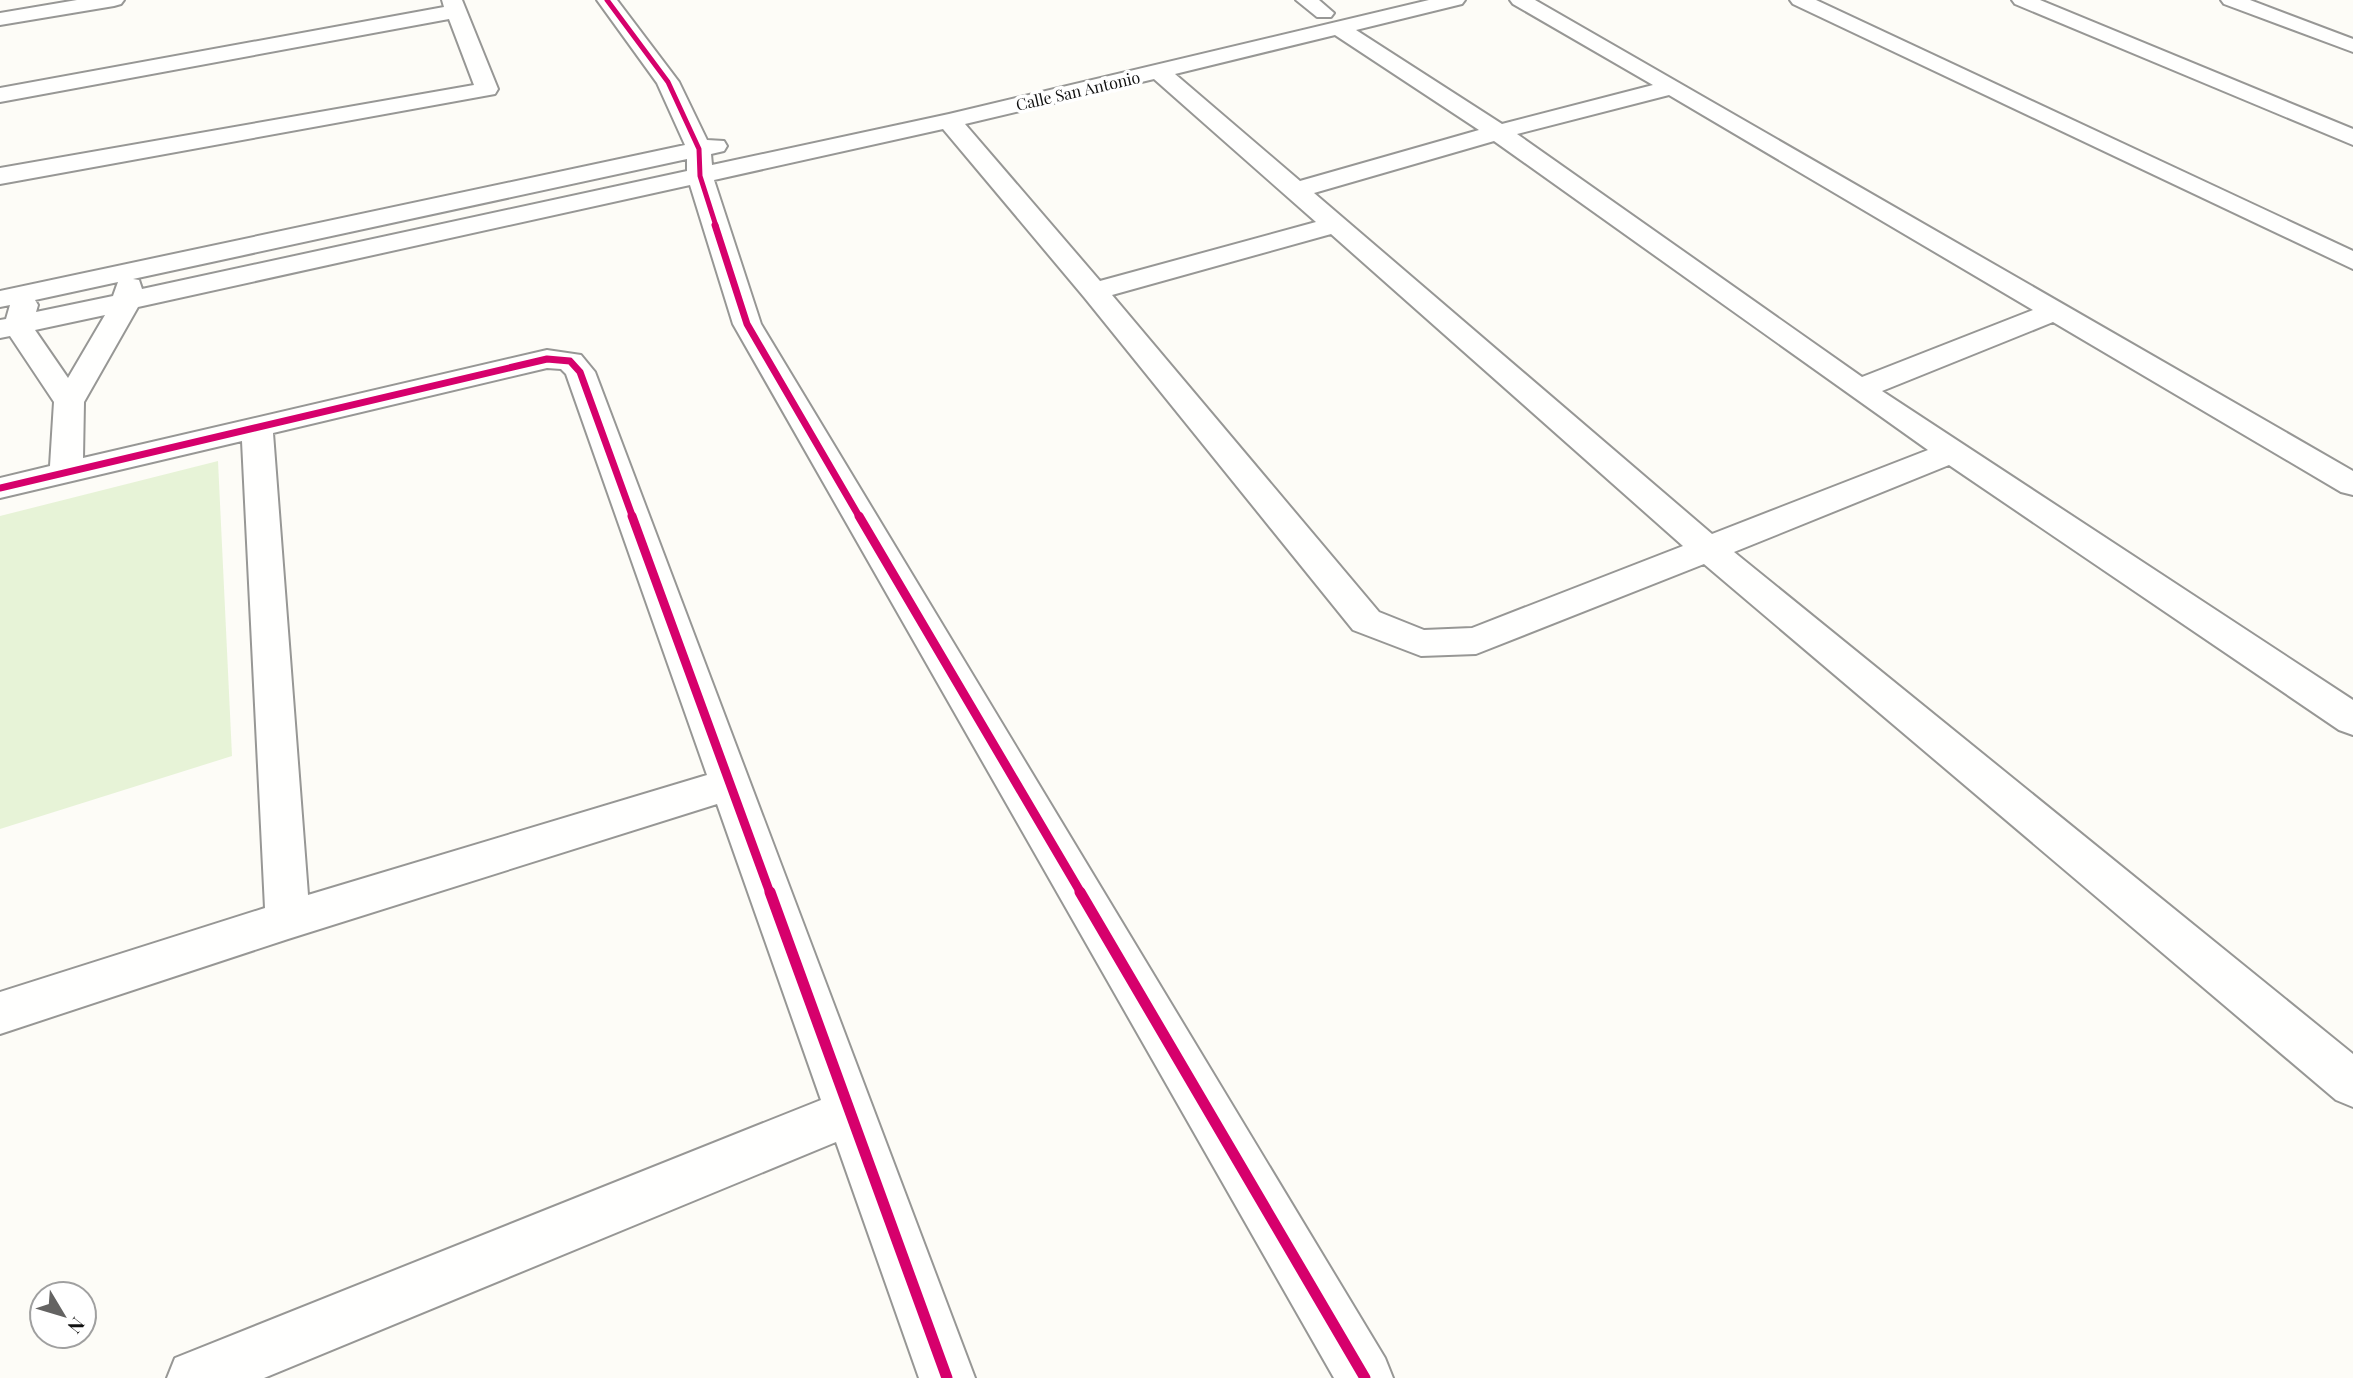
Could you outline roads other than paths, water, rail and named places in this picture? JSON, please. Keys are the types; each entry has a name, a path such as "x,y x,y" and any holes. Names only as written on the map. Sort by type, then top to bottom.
{"street":[{"path":"0,19 114,0"},
{"path":"607,0 668,82 699,163 747,324 1365,1378"},
{"name":"Calle San Antonio","path":"1134,54 1323,14 1373,0"},
{"name":"Calle San Antonio","path":"699,163 949,121 1160,72 1323,14 1455,0"},
{"path":"1520,0 2353,485"},
{"path":"1800,0 2353,261"},
{"path":"2022,0 2353,138"},
{"path":"2231,0 2353,46"},
{"path":"0,95 454,6 487,89 0,176"},
{"path":"1323,14 1498,132 1859,389 2353,720"},
{"path":"1160,72 1708,549 2353,1084"},
{"path":"1296,190 1498,132 1673,87"},
{"path":"949,121 1094,291 1366,621 1421,643 1476,641 1952,452"},
{"path":"9,328 126,303 699,163 740,140"},
{"path":"69,402 9,328 13,296 699,163"},
{"path":"1094,291 1335,225"},
{"path":"2328,249 2353,240"},
{"path":"66,471 69,402 126,303 131,272"},
{"path":"1859,389 2053,312"},
{"path":"0,488 547,359 570,361 580,372 947,1378"},
{"path":"257,428 288,920"},
{"path":"0,1013 288,920 730,784"},
{"path":"195,1378 850,1112"}]}
